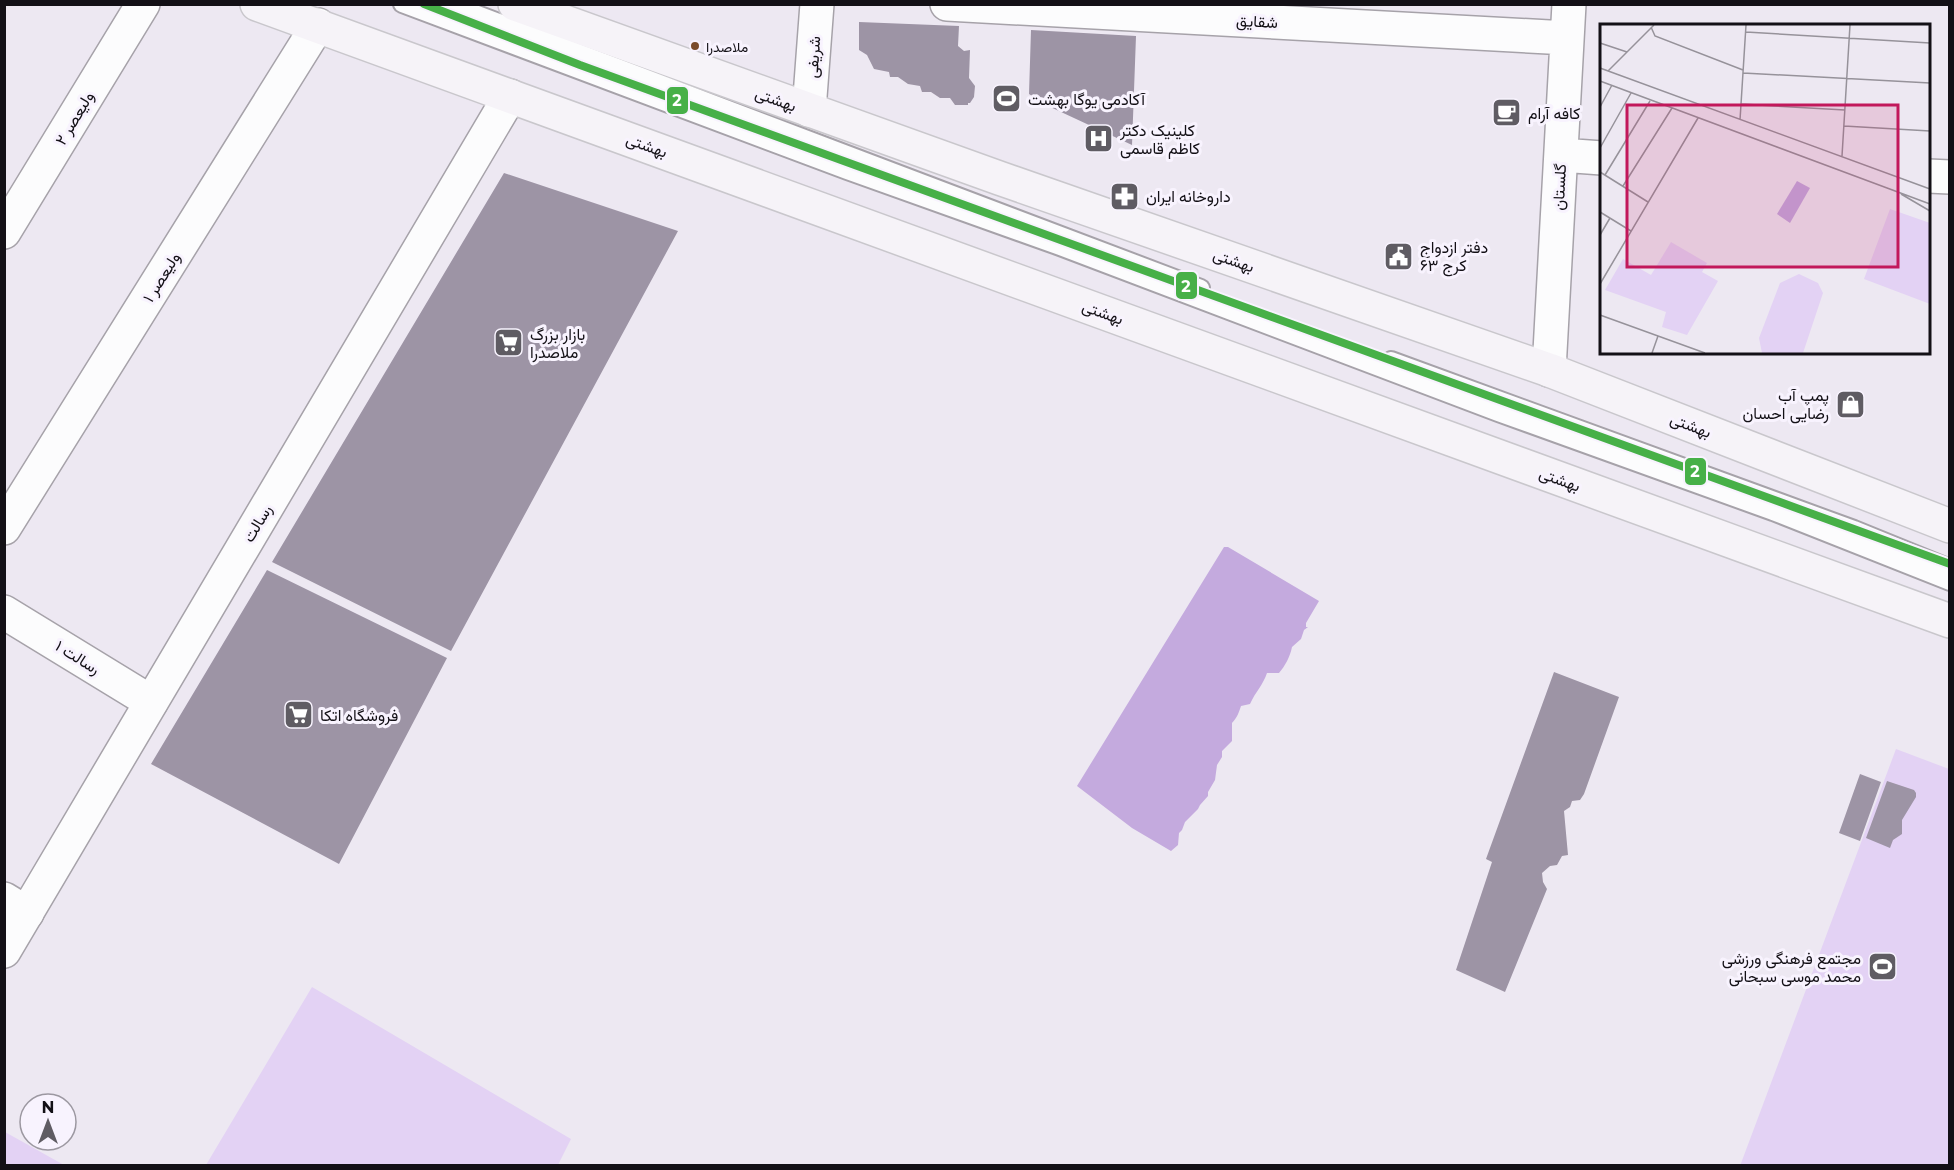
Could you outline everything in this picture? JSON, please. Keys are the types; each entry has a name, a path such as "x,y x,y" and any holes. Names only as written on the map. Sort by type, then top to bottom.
{"main road":[{"name":"بهشتی","path":"256,4 1949,621"},
{"name":"بهشتى","path":"515,4 809,110 1549,370 1950,526"}],"street":[{"name":"ولیعصر ۲","path":"4,232 143,4"},
{"name":"شریفی","path":"809,110 817,4"},
{"name":"شقایق","path":"947,4 1567,38"},
{"name":"گلستان","path":"1549,370 1569,4"},
{"name":"ولیعصر ۱","path":"4,528 318,26"},
{"name":"رسالت","path":"4,951 16,906 151,702 510,96"},
{"path":"1561,155 1600,158"},
{"path":"1930,176 1950,177"},
{"name":"رسالت ۱","path":"4,612 151,702"}],"lane":[{"path":"402,4 847,171 1071,251 1498,413 1773,512 1950,582"},
{"path":"451,4 767,125 1049,229 1296,325 1854,529 1950,568"}],"shaded area":[{"path":"1224,547 1228,547 1319,601 1306,623 1308,627 1304,630 1301,639 1292,647 1289,658 1279,673 1267,673 1250,704 1241,706 1232,723 1232,741 1222,751 1215,780 1208,796 1185,822 1179,833 1178,845 1171,851 1132,828 1077,786"},
{"name":"مجتمع فرهنگی ورزشی محمد موسی سبحانی","path":"1896,749 1949,769 1949,1165 1740,1166"},
{"path":"312,987 571,1139 558,1165 206,1165"},
{"path":"5,1132 18,1139 18,1152 41,1152 64,1165 5,1165"}],"building":[{"path":"859,22 959,26 958,46 964,51 970,50 969,78 975,86 974,97 970,103 955,105 950,98 940,98 931,92 922,92 920,86 908,84 898,77 890,77 889,72 874,69 867,55 859,50"},
{"path":"1031,30 1136,36 1132,145 1046,105 1029,94"},
{"name":"بازار بزرگ ملاصدرا","path":"504,173 678,231 451,651 272,562"},
{"name":"فروشگاه اتکا","path":"267,570 447,658 339,864 151,764"},
{"path":"1554,672 1619,697 1584,794 1580,800 1572,801 1570,807 1564,811 1568,855 1562,856 1557,865 1550,866 1542,873 1547,889 1505,992 1456,970 1492,862 1486,859"},
{"path":"1860,774 1881,782 1860,841 1839,833"},
{"path":"1887,781 1914,790 1916,793 1916,797 1902,820 1902,834 1893,840 1890,848 1866,838"}],"transit line":[{"name":"2","path":"424,4 580,65 1950,564"}],"place":[{"name":"ملاصدرا","path":"695,46"},
{"name":"آکادمی یوگا بهشت","path":"1007,99"},
{"name":"کافه آرام","path":"1507,113"},
{"name":"کلینیک دکتر کاظم قاسمی","path":"1099,139"},
{"name":"داروخانه ایران","path":"1125,196"},
{"name":"دفتر ازدواج ۶۳ کرج","path":"1399,256"},
{"name":"بازار بزرگ ملاصدرا","path":"509,343"},
{"name":"پمپ آب رضایی احسان","path":"1850,404"},
{"name":"فروشگاه اتکا","path":"299,715"},
{"name":"مجتمع فرهنگی ورزشی محمد موسی سبحانی","path":"1882,967"}]}
